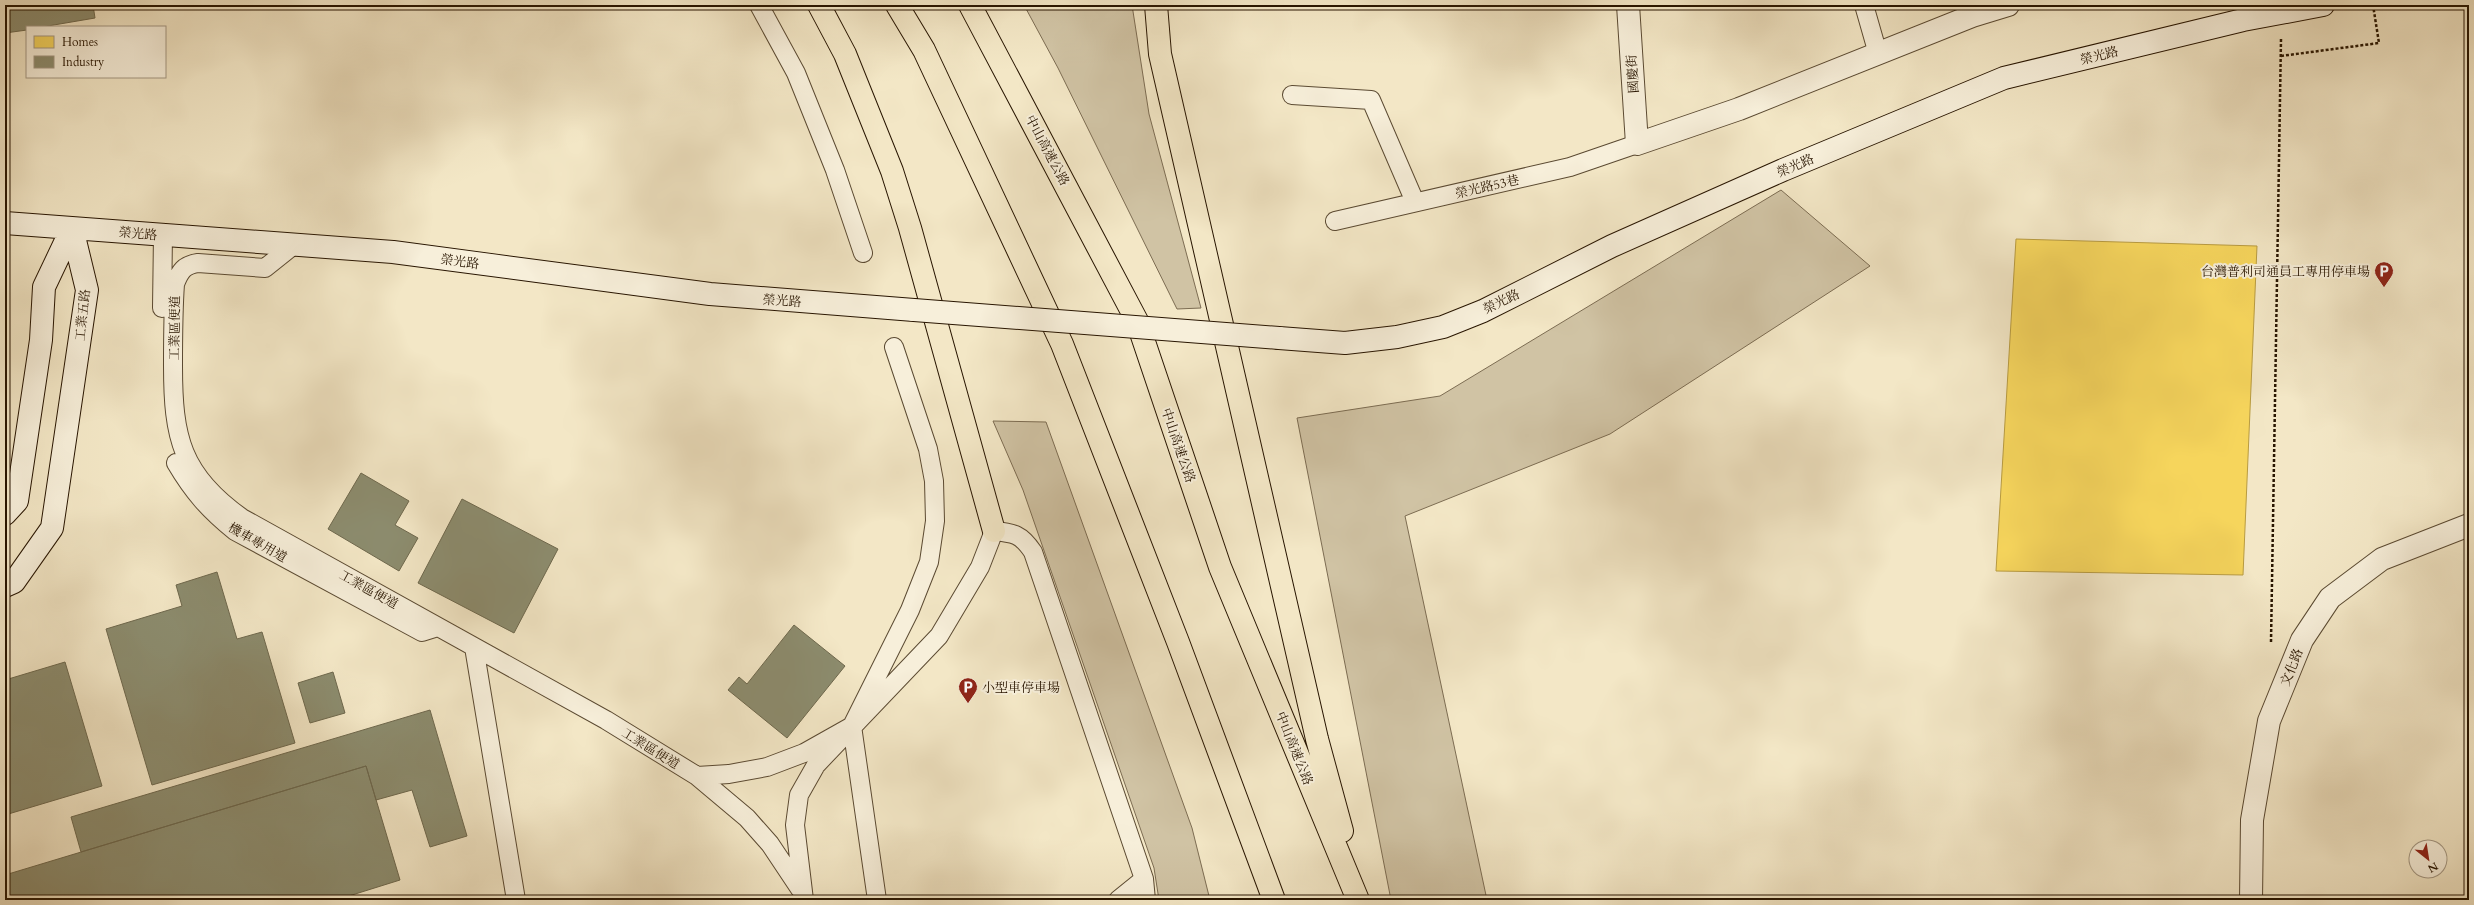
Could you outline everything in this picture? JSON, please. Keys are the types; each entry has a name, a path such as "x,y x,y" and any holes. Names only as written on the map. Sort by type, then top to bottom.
{"highway":[{"path":"819,5 845,54 892,171 910,228 994,531"},
{"path":"897,5 924,50 1062,344 1178,642 1274,900"},
{"name":"中山高速公路","path":"970,5 1137,321 1220,567 1359,900"},
{"path":"1156,5 1160,54 1317,739 1359,900"}],"street":[{"name":"國慶街","path":"1628,5 1637,144"},
{"path":"1637,144 1738,109 1972,16 2008,5"},
{"name":"榮光路","path":"5,223 393,252 710,294 1345,343 1397,337 1443,327 1483,311 1612,246 1783,170 2004,78 2282,13 2323,5"},
{"path":"5,514 17,501 41,340 44,287 72,228"},
{"name":"工業五路","path":"5,586 14,582 52,528 87,290 72,228"},
{"name":"文化路","path":"2251,900 2252,820 2270,722 2302,640 2330,598 2382,559 2469,525"}],"lane":[{"path":"758,5 796,73 835,170 863,253"},
{"path":"1864,5 1878,54"},
{"path":"1292,95 1371,100 1415,202"},
{"name":"榮光路53巷","path":"1335,221 1570,167 1637,144"},
{"name":"機車專用道","path":"163,235 161,406 165,436 176,463 192,489 211,511 235,531 422,632 438,627"},
{"name":"工業區便道","path":"295,244 265,268 198,263 188,265 180,272 175,284 173,310 173,406 177,433 187,459 202,482 219,502 242,518 606,720 697,776 747,818 770,844 804,896"},
{"path":"697,776 729,774 767,767 804,753 852,726 910,610 929,562 936,521 934,481 928,449 894,347"},
{"path":"804,896 794,825 799,795 816,765 939,636 980,567 994,531 1013,533 1026,540 1033,552 1144,879 1146,900"},
{"path":"474,647 516,900"},
{"path":"852,726 877,900"},
{"path":"1118,900 1144,879"}],"path":[{"path":"2281,56 2379,43 2373,5"},
{"path":"2271,650 2282,13"}],"shaded area":[{"path":"1024,5 1132,5 1149,114 1201,308 1177,309 1058,68"},
{"path":"1781,190 1870,266 1610,434 1405,516 1487,900 1391,900 1297,418 1440,396"},
{"path":"993,421 1046,422 1192,828 1210,900 1159,900 1154,868 1023,490"}],"building: Homes":[{"path":"2016,239 2257,246 2243,575 1996,571"}],"building: Industry":[{"path":"5,5 93,5 95,18 48,26 26,26 26,30 5,33"},
{"path":"361,473 409,501 395,525 418,538 399,571 328,529"},
{"path":"462,499 558,549 514,633 418,583"},
{"path":"217,572 237,639 262,632 295,743 152,785 106,629 182,606 176,585"},
{"path":"794,625 845,666 787,738 728,690 739,677 747,684"},
{"path":"65,662 102,786 5,815 5,680"},
{"path":"333,672 345,713 310,723 298,683"},
{"path":"430,710 467,836 430,847 412,790 376,800 366,766 81,852 71,817"},
{"path":"366,766 400,880 336,900 5,900 5,875"}],"place":[{"name":"台灣普利司通員工專用停車場","path":"2384,288"},
{"name":"小型車停車場","path":"968,704"}]}
